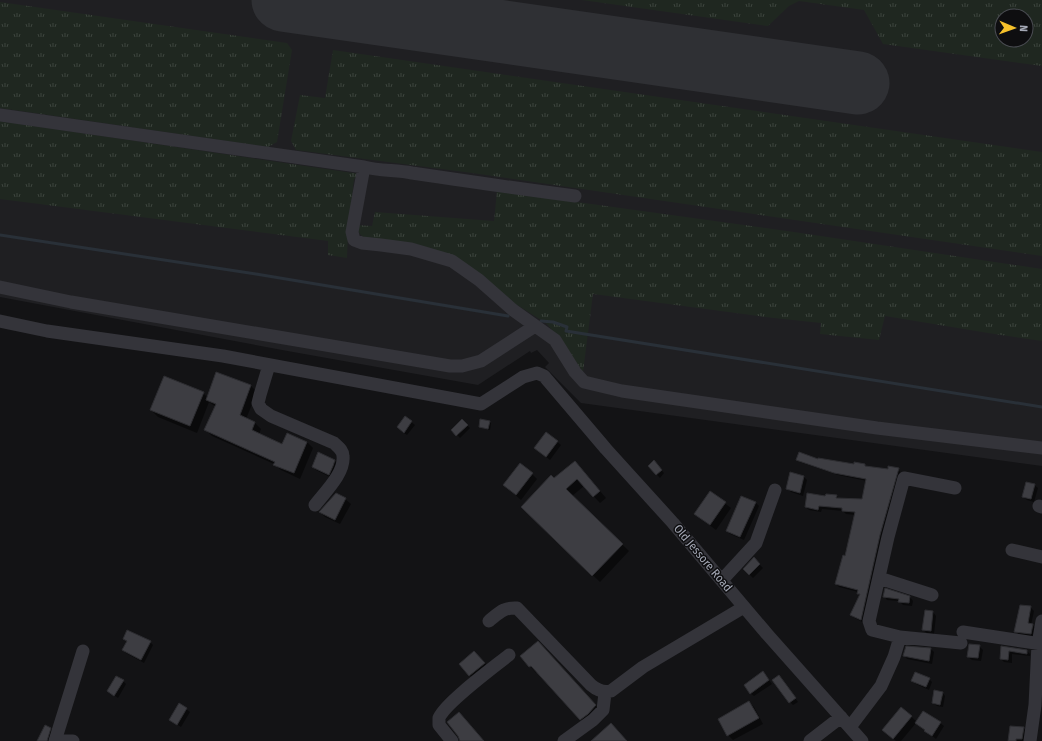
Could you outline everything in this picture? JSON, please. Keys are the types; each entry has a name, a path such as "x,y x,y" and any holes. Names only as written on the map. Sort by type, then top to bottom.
{"street":[{"path":"0,115 364,167 375,170 407,172 575,196"},
{"path":"364,167 352,232 354,240 362,243 381,244 411,250 452,260 479,280 513,310 555,340 575,372 584,382 622,391 877,428 1042,448"},
{"path":"0,287 71,302 450,366 462,366 481,361 535,326"},
{"path":"0,321 47,331 223,356 269,365 258,403 261,409 272,416 334,443 343,455 339,474 315,504"},
{"name":"Old Jessore Road","path":"269,365 481,404 523,378 537,373 544,376 606,450 673,523 744,607 862,741"},
{"path":"955,488 904,478 869,621 872,630 900,637 962,637 1040,644"},
{"path":"722,580 756,543 775,490"},
{"path":"1012,550 1042,557"},
{"path":"879,578 932,595"},
{"path":"489,621 501,611 510,607 517,608 591,685 606,693 643,667 744,607"},
{"path":"1030,741 1039,706 1042,620"},
{"path":"850,727 881,686 894,657 900,637"},
{"path":"55,741 83,651"},
{"path":"452,741 439,725 439,718 460,694 509,655"},
{"path":"564,741 593,720 603,710 606,693"},
{"path":"810,741 841,717"},
{"path":"60,741 73,741"}],"shaded area":[{"path":"0,0 1042,0 1042,466 581,403 545,367 549,363 537,350 531,353 530,351 478,385 0,297"}],"green space":[{"path":"582,0 1042,0 1042,66 883,44 864,10 799,1 789,6 768,26"},
{"path":"0,2 287,43 292,50 277,142 268,147 0,108"},
{"path":"333,50 1042,152 1042,256 472,173 296,150 291,141 300,95 325,98"},
{"path":"0,121 360,174 354,179 348,233 347,258 328,255 328,241 0,199"},
{"path":"497,191 794,232 1042,269 1042,341 885,316 879,340 820,334 821,323 593,294 583,372 566,347 546,323 509,300 456,258 363,237 358,232 356,225 372,226 375,212 494,221"}],"building":[{"path":"216,372 251,385 240,415 255,422 252,430 282,444 287,433 307,442 294,473 273,465 275,462 204,430 216,404 206,400"},
{"path":"164,376 204,392 190,426 150,410"},
{"path":"405,416 412,421 404,433 397,427"},
{"path":"462,419 468,425 456,436 451,430"},
{"path":"480,419 490,421 488,429 479,427"},
{"path":"546,432 558,441 546,457 534,448"},
{"path":"318,452 335,460 329,475 312,467"},
{"path":"799,452 818,459 854,464 854,462 865,464 865,466 888,469 888,466 899,468 880,535 861,620 850,615 860,594 857,594 858,590 835,584 843,555 845,556 855,512 842,511 842,508 819,506 818,510 805,507 807,493 825,496 826,494 837,495 836,498 862,499 866,479 834,473 796,460"},
{"path":"654,460 662,470 656,475 648,466"},
{"path":"575,461 600,491 593,497 577,479 566,489 623,544 592,576 521,507 551,475 554,478"},
{"path":"520,463 533,473 516,495 503,485"},
{"path":"790,472 804,476 800,493 786,489"},
{"path":"1026,482 1035,484 1031,499 1022,497"},
{"path":"710,491 726,502 710,525 694,514"},
{"path":"336,493 346,498 335,520 319,512"},
{"path":"741,496 756,502 740,537 726,531"},
{"path":"754,557 760,564 749,575 743,569"},
{"path":"885,588 910,596 909,603 898,602 899,599 883,597"},
{"path":"1020,605 1031,606 1028,623 1033,624 1031,634 1014,632"},
{"path":"925,610 933,611 931,631 922,630"},
{"path":"127,630 151,641 141,660 122,650 127,641 123,639"},
{"path":"538,641 596,705 580,720 520,656"},
{"path":"969,644 980,645 978,658 967,657"},
{"path":"906,646 931,648 929,661 903,656"},
{"path":"1001,646 1027,650 1027,654 1009,651 1008,660 1000,659"},
{"path":"474,651 485,663 469,676 459,664"},
{"path":"763,671 769,680 750,694 744,685"},
{"path":"915,672 930,678 926,687 911,681"},
{"path":"779,675 796,698 789,703 772,680"},
{"path":"116,676 124,680 114,696 107,691"},
{"path":"934,690 943,692 940,705 932,703"},
{"path":"749,701 759,718 727,736 718,719"},
{"path":"179,703 187,708 177,725 169,720"},
{"path":"901,707 912,716 893,739 882,730"},
{"path":"923,711 941,722 932,736 915,723"},
{"path":"459,712 484,741 460,741 447,722"},
{"path":"611,723 627,741 591,741"},
{"path":"45,725 51,728 47,741 37,741"},
{"path":"1010,726 1024,727 1022,739 1008,741"}],"waterway":[{"path":"0,235 256,274 508,316"},
{"path":"541,321 553,322 567,327 566,331 1042,407"}],"taxiway":[{"path":"289,0 293,1"}],"runway":[{"path":"283,0 858,83"}]}
